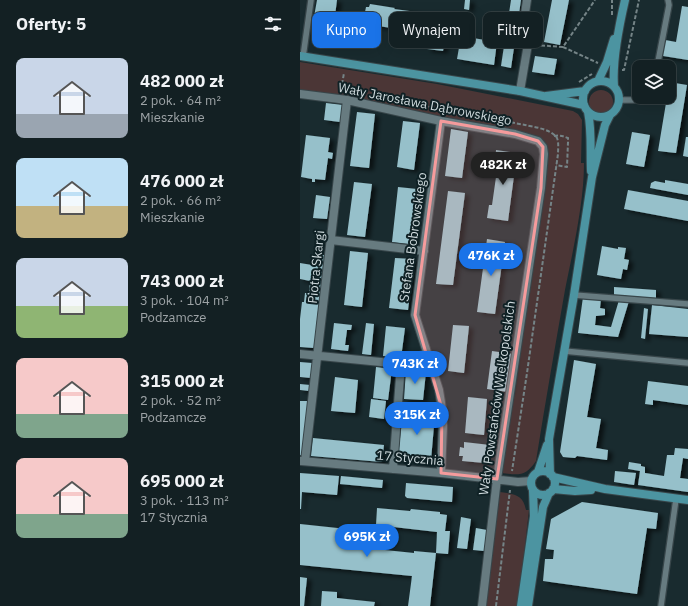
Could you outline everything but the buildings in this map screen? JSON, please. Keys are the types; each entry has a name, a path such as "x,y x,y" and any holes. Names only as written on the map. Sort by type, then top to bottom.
{"main road":[{"path":"586,108 598,117 606,117 617,109 619,100 613,78 619,27 625,0"},
{"path":"598,81 619,27"},
{"name":"Wały Jarosława Dąbrowskiego","path":"301,57 520,91 545,96 586,108"},
{"path":"592,177 590,122 584,96 585,91 589,86 598,81 614,86"},
{"name":"Wały Jarosława Dąbrowskiego","path":"545,96 585,91"},
{"path":"521,606 534,516 534,491 530,484 535,474 538,472 549,439 574,295 592,177 605,125 610,115"},
{"path":"528,606 543,507 554,485 549,439"},
{"path":"538,472 543,471 552,476 604,489 688,500"},
{"path":"534,491 543,495 551,491 604,489"}],"street":[{"path":"525,12 527,0"},
{"path":"520,91 527,48"},
{"name":"Wały Jarosława Dąbrowskiego","path":"300,94 347,96 441,121 515,134 538,141 543,147"},
{"name":"Piotra Skargi","path":"303,461 318,356 347,96"},
{"name":"Stefana Bobrowskiego","path":"441,121 415,315 439,390 443,425 441,473"},
{"name":"Wały Powstańców Wielkopolskich","path":"482,606 497,479 541,188 544,161 543,147"},
{"path":"331,240 424,251"},
{"path":"300,354 401,364 427,353"},
{"path":"392,469 401,364"},
{"name":"17 Stycznia","path":"303,461 441,473 518,482 531,481"}],"lane":[{"path":"301,57 310,0"},
{"path":"658,60 669,5 668,0"},
{"path":"619,100 632,100"},
{"path":"574,295 688,304"},
{"path":"564,351 688,363"},
{"path":"397,405 442,409"},
{"path":"661,606 676,499"}],"path":[{"path":"563,47 595,0"},
{"path":"543,45 563,47 599,64 597,68"},
{"path":"344,72 341,91 347,96"},
{"path":"576,82 582,81 594,72"},
{"path":"398,101 525,125 540,129 554,136 558,141 556,165 512,471"},
{"path":"554,136 561,135 568,138 567,167 556,165"},
{"path":"496,606 510,488"}],"highlighted area":[{"path":"441,121 515,134 538,141 543,147 541,188 497,479 441,473 442,409 415,315"}],"shaded area":[{"path":"300,62 437,84 573,111 578,114 582,120 581,163 584,163 584,178 578,226 565,290 536,461 525,472 521,474 501,473 548,163 547,145 537,136 340,96 300,90"},
{"path":"601,90 610,93 613,102 610,111 601,114 592,111 589,102 592,93"},
{"path":"500,492 510,493 517,496 523,501 526,510 529,510 518,606 485,606"}]}
